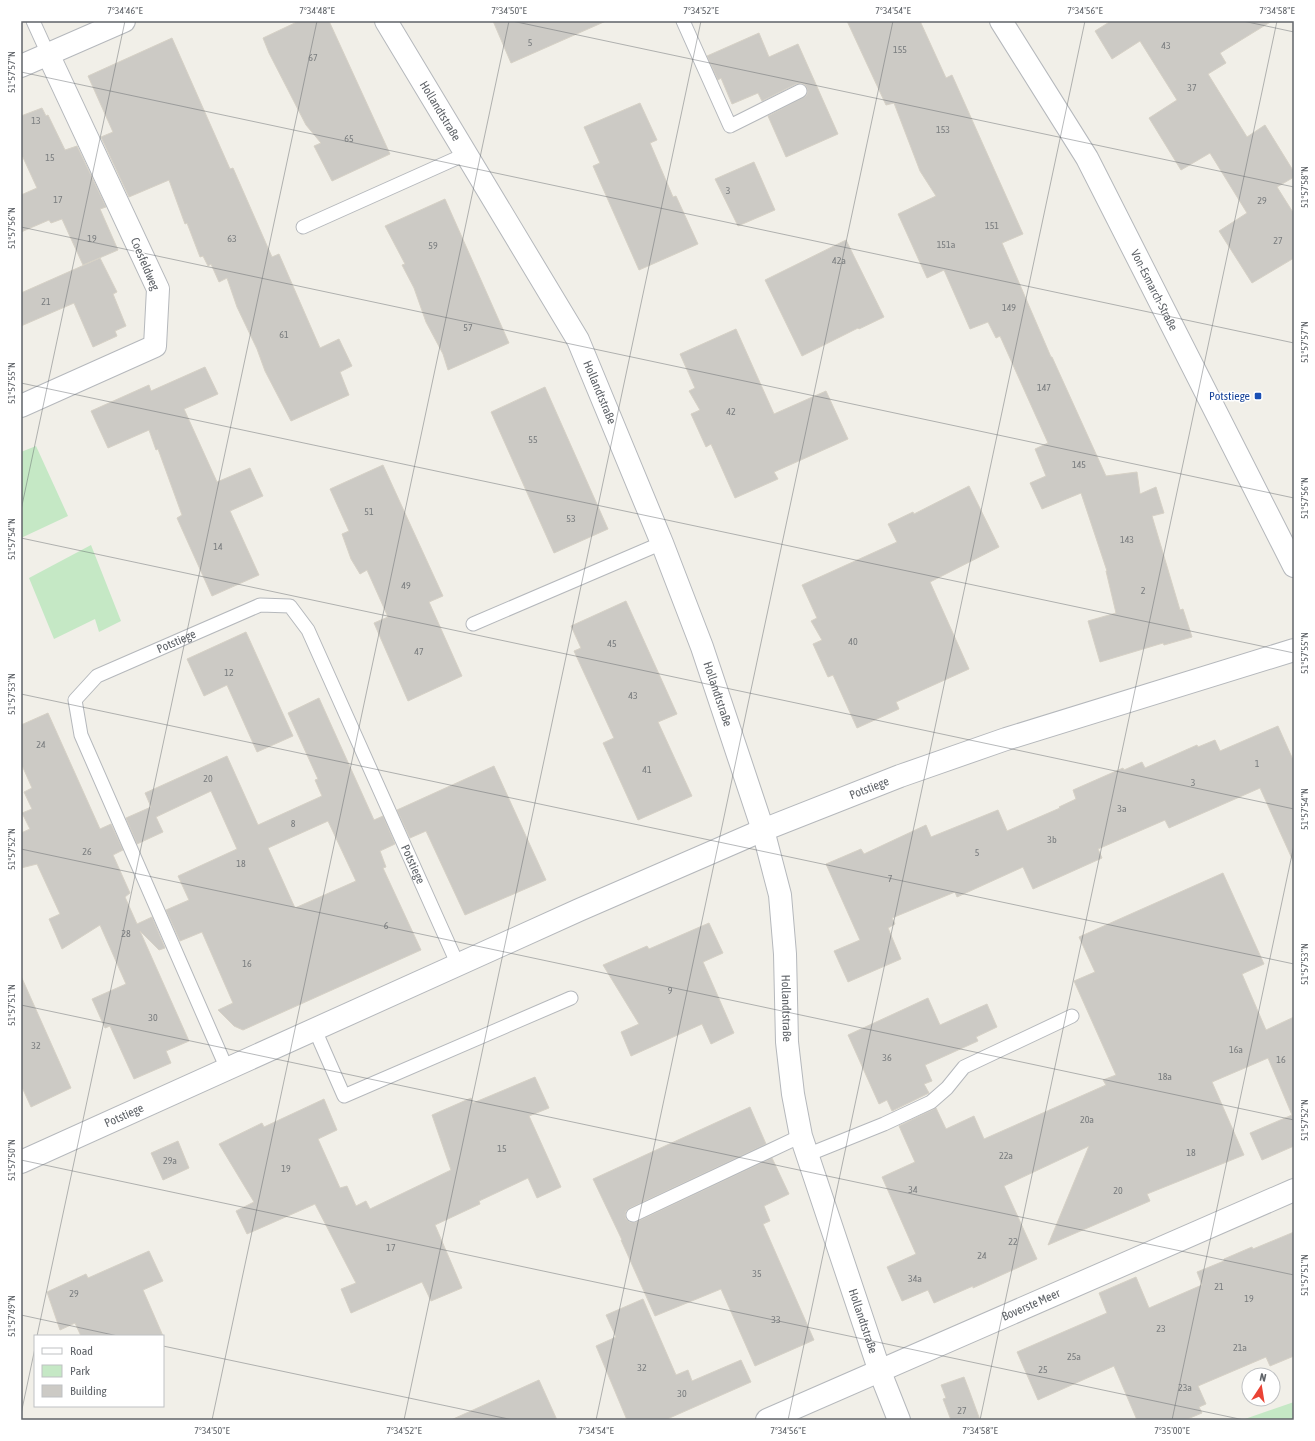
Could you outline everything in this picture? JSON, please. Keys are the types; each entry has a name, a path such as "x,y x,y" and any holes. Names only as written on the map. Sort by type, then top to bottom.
{"street":[{"path":"21,66 124,21"},
{"name":"Hollandtstraße","path":"386,21 578,340 662,543 702,647 763,830 780,895 785,954 787,1042 793,1094 804,1145 880,1372 899,1420"},
{"name":"Von-Esmarch-Straße","path":"1001,21 1087,158 1294,566"},
{"name":"Coesfeldweg","path":"21,406 155,346 158,289 48,54"},
{"name":"Potstiege","path":"21,1162 580,910 763,830 900,776 1006,739 1294,650"},
{"name":"Boverste Meer","path":"767,1420 880,1372 1294,1190"}],"lane":[{"path":"34,21 48,54"},
{"path":"683,21 730,126 800,91"},
{"path":"303,227 466,154"},
{"path":"473,624 662,543"},
{"name":"Potstiege","path":"227,1069 81,735 76,700 97,676 260,605 290,606 308,630 458,965"},
{"path":"315,1030 344,1096 571,998"},
{"path":"633,1215 804,1145 878,1126 931,1102 947,1088 964,1067 1072,1016"}],"green space":[{"path":"36,446 68,516 21,538 21,452"},
{"path":"91,545 121,621 99,632 95,619 54,639 29,578"},
{"path":"1294,1402 1294,1420 1242,1420 1281,1407"}],"building":[{"path":"299,21 329,21 390,154 332,181 314,146 321,143 306,125 269,53 263,38"},
{"path":"493,21 606,21 511,63"},
{"path":"847,21 920,21 946,78 952,75 1023,234 1002,243 1051,357 1106,476 1137,472 1140,494 1156,487 1164,513 1152,516 1180,610 1183,609 1192,637 1164,645 1163,643 1100,662 1088,621 1116,613 1107,571 1081,493 1042,509 1030,483 1046,476 1035,449 1048,443 1000,336 996,338 988,322 970,329 944,270 927,278 898,214 936,196 920,171 894,103 886,105"},
{"path":"1111,21 1272,21 1220,53 1226,63 1208,74 1247,137 1265,125 1294,172 1294,177 1277,187 1294,214 1294,258 1252,283 1219,231 1247,213 1210,153 1181,170 1149,118 1177,100 1140,41 1112,59 1095,31"},
{"path":"759,33 769,57 798,44 838,134 786,157 768,116 806,96 808,92 807,88 801,83 762,101 758,93 732,104 721,78 718,80 707,56"},
{"path":"172,38 230,169 233,168 272,257 279,254 320,348 339,339 352,366 340,372 349,395 291,421 265,371 257,349 237,307 227,278 219,282 211,264 208,266 203,256 200,257 187,223 185,224 169,180 129,197 101,137 113,132 88,76"},
{"path":"640,103 657,140 650,143 673,197 676,196 698,244 639,270 593,166 600,163 584,127"},
{"path":"42,108 46,116 48,115 65,150 77,146 106,207 100,209 118,250 83,265 62,219 51,223 49,220 21,232 21,195 37,188 21,153 21,116"},
{"path":"754,162 775,210 738,226 715,179"},
{"path":"445,199 509,343 448,370 443,354 426,322 414,288 402,265 405,264 385,226"},
{"path":"846,240 884,317 859,329 858,328 802,356 765,280"},
{"path":"100,258 117,292 113,294 126,326 115,331 117,336 93,347 74,303 21,326 21,293"},
{"path":"736,329 774,414 826,391 848,439 774,472 778,479 735,498 711,444 706,447 691,414 700,410 689,391 695,388 680,354"},
{"path":"205,367 218,394 184,409 217,482 250,468 263,496 230,511 259,575 212,596 177,518 182,515 158,449 156,450 149,430 108,448 91,411 149,385 151,391"},
{"path":"545,387 608,529 554,553 491,412"},
{"path":"383,465 443,596 429,602 462,676 408,701 374,623 388,617 367,570 360,574 351,559 342,534 349,531 330,489"},
{"path":"969,486 999,547 930,582 969,669 896,702 899,709 857,728 833,675 828,677 813,644 822,640 811,621 817,618 802,585 897,542 888,524 913,512 914,514"},
{"path":"626,601 677,714 658,722 692,796 638,820 603,743 614,738 574,651 581,648 571,626"},
{"path":"246,632 293,736 257,752 227,685 204,696 187,659"},
{"path":"319,698 374,820 383,816 395,844 380,851 386,867 383,868 421,950 243,1030 234,1026 218,1010 233,1003 202,932 180,941 166,910 189,900 178,876 237,849 211,791 156,817 163,832 137,844 126,818 151,807 145,793 227,756 258,825 322,796 315,780 318,779 288,713","holes":["328,821 356,881 295,908 268,848"]},
{"path":"48,713 100,829 111,824 123,850 113,855 130,893 125,897 137,924 152,917 165,948 159,950 140,931 189,1041 166,1051 171,1063 134,1079 110,1026 105,1028 92,999 126,984 100,925 62,949 49,919 60,914 37,864 21,868 21,833 30,829 22,813 32,809 24,792 32,788 21,763 21,725"},
{"path":"1278,726 1294,762 1294,863 1260,788 1169,828 1165,820 1098,849 1102,858 1033,889 1023,867 957,897 955,892 892,918 895,924 888,928 901,959 848,982 834,951 860,940 826,864 861,849 864,854 926,825 931,837 998,810 1007,831 1060,808 1059,807 1076,799 1073,790 1123,768 1124,770 1142,762 1145,768 1197,745 1198,747 1215,740 1220,751"},
{"path":"494,766 546,880 465,915 426,831 410,838 397,810"},
{"path":"1223,873 1264,964 1242,974 1266,1030 1294,1017 1294,1146 1262,1160 1250,1133 1292,1115 1268,1058 1212,1082 1244,1155 1147,1194 1150,1201 1048,1245 1089,1146 1004,1186 1037,1259 973,1288 973,1286 934,1303 928,1290 902,1301 887,1267 916,1254 882,1177 915,1162 899,1126 936,1108 946,1129 974,1116 984,1139 1106,1085 1103,1080 1116,1075 1074,981 1095,972 1079,937"},
{"path":"709,923 723,953 703,962 734,1033 711,1044 702,1024 631,1056 621,1032 639,1024 603,965 647,946 649,949"},
{"path":"21,976 71,1088 31,1107 21,1085"},
{"path":"928,998 940,1025 987,1004 997,1027 976,1037 978,1041 925,1065 932,1081 924,1084 929,1093 892,1111 887,1100 879,1104 848,1035"},
{"path":"535,1077 549,1108 529,1116 561,1187 537,1198 528,1178 479,1201 480,1204 435,1225 462,1288 431,1301 422,1282 351,1313 341,1289 356,1283 315,1204 247,1234 236,1211 254,1202 219,1144 262,1123 264,1127 324,1099 337,1130 318,1139 340,1188 347,1186 356,1206 366,1201 370,1209 451,1170 432,1115 471,1098 473,1103"},
{"path":"750,1107 766,1144 630,1208 626,1211 625,1215 629,1222 636,1222 772,1158 789,1194 764,1206 770,1221 763,1224 814,1340 755,1366 721,1289 655,1316 622,1240 593,1179"},
{"path":"178,1141 189,1168 163,1180 151,1153"},
{"path":"1294,1232 1294,1356 1270,1366 1266,1357 1198,1386 1206,1404 1199,1407 1202,1413 1185,1420 1137,1420 1114,1366 1038,1400 1017,1352 1107,1313 1099,1293 1136,1277 1149,1308 1202,1285 1197,1272 1252,1247 1253,1249"},
{"path":"149,1251 163,1281 143,1290 163,1335 81,1335 75,1323 60,1330 47,1292 86,1274 88,1278"},
{"path":"643,1299 676,1375 688,1370 692,1381 741,1360 751,1382 665,1420 627,1420 596,1346 616,1337 606,1315"},
{"path":"964,1377 980,1420 951,1420 943,1399 946,1398 941,1385"},
{"path":"539,1380 557,1420 451,1420"}],"place":[{"name":"Potstiege","path":"1258,396"}]}
